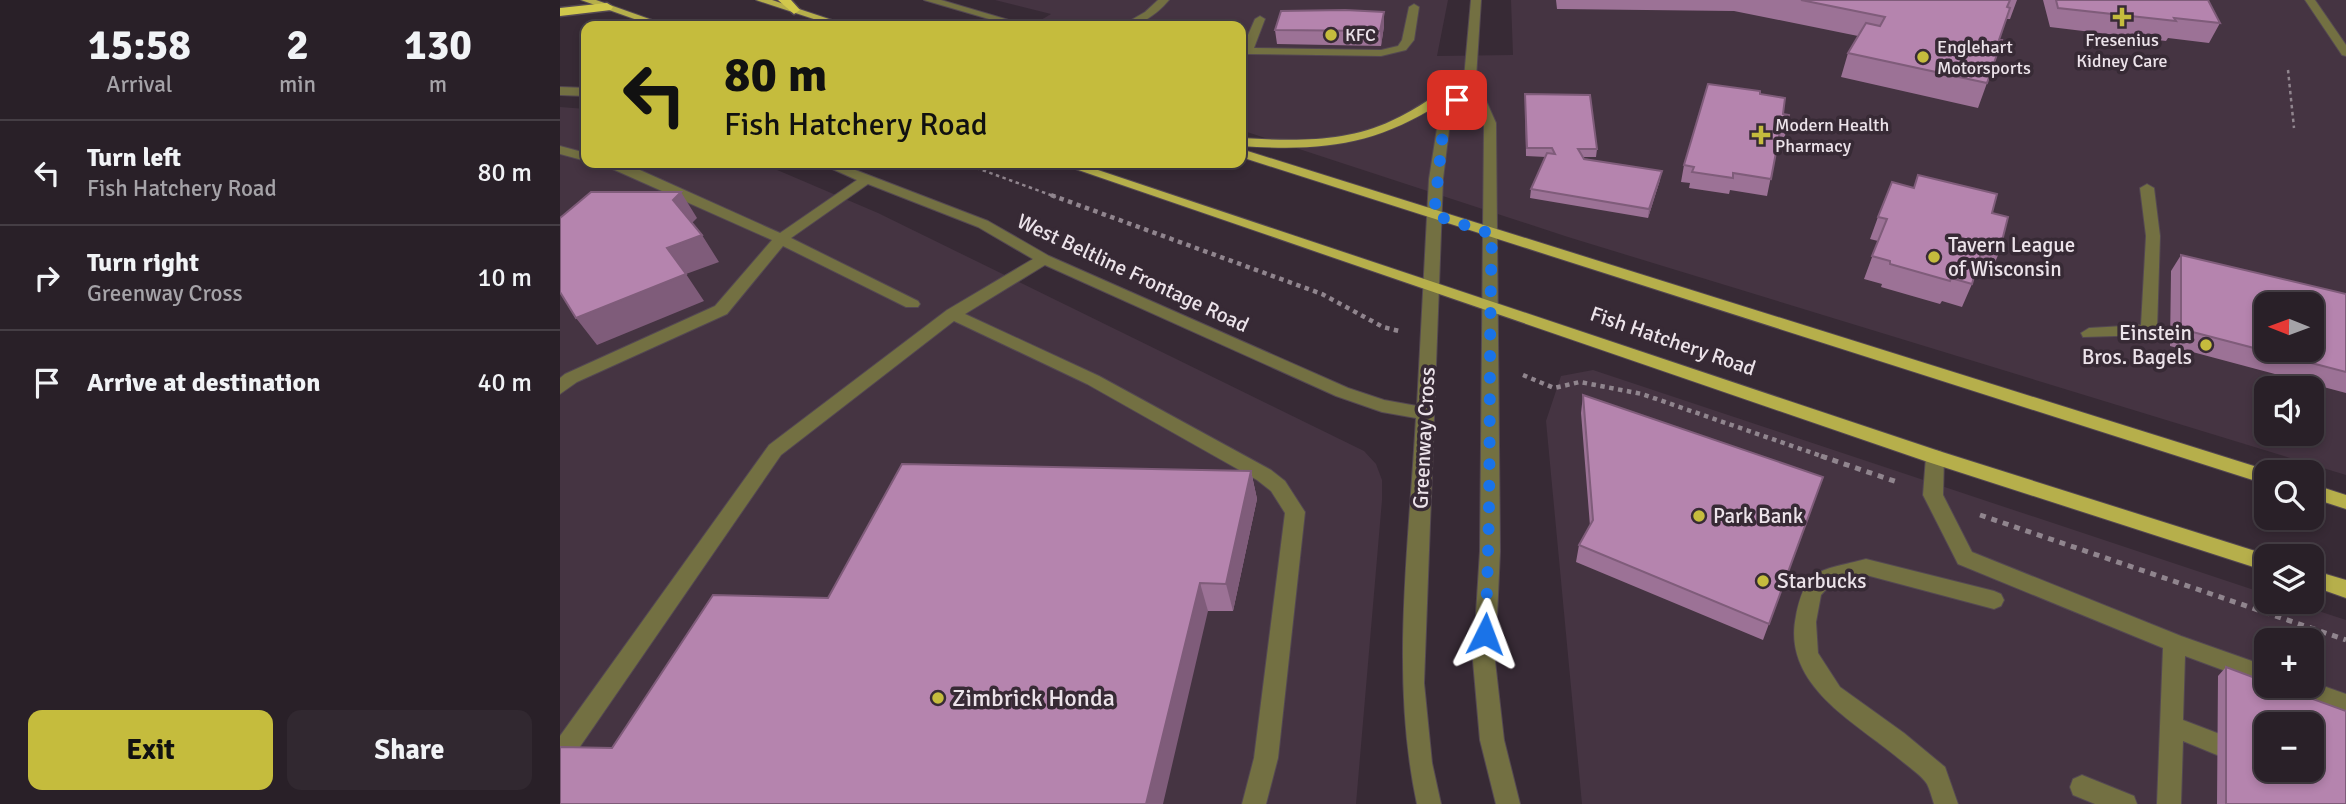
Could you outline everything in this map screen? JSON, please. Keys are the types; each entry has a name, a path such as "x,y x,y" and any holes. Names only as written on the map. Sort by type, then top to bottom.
{"highway":[{"path":"784,0 794,10"},
{"path":"560,12 607,7"}],"main road":[{"path":"586,0 649,21"},
{"path":"761,0 829,21"},
{"path":"1246,142 1318,142 1377,132 1471,78"},
{"path":"1246,155 2254,473"},
{"name":"Fish Hatchery Road","path":"1080,168 1935,457 2254,559"},
{"path":"2324,495 2346,502"},
{"path":"2324,582 2346,589"}],"street":[{"path":"1136,21 1149,14 1164,0"},
{"name":"Greenway Cross","path":"1476,0 1471,78 1490,123 1492,234 1490,551 1484,661 1492,740 1508,804"},
{"path":"2310,0 2346,53"},
{"path":"938,1 1007,21"},
{"path":"1259,19 1247,51 1381,53 1402,48 1408,40 1414,7"},
{"name":"Greenway Cross","path":"1429,804 1420,763 1413,683 1434,215 1444,121 1471,78"},
{"path":"560,91 581,92"},
{"path":"560,150 581,156"},
{"path":"622,168 781,239 912,304"},
{"name":"West Beltline Frontage Road","path":"837,168 983,224 1044,259 1342,392 1382,406 1424,414"},
{"path":"564,378 721,310 781,239 865,180"},
{"path":"2089,333 2149,330 2153,236 2147,188"},
{"path":"560,756 775,450 953,314 1044,259"},
{"path":"953,314 1093,380 1264,475 1278,486 1295,512 1266,758 1254,804"},
{"path":"1935,457 1933,495 1965,558 2174,643 2254,672"},
{"path":"1945,804 1936,775 1832,694 1807,655 1805,622 1811,592 1822,579 1866,566 1994,600"},
{"path":"2168,804 2174,643"},
{"path":"2324,696 2346,704"},
{"path":"2171,726 2217,744"},
{"path":"2082,787 2125,804"}],"path":[{"path":"2288,71 2294,128"},
{"path":"977,168 1322,294 1383,327"},
{"path":"1554,388 1580,382 1642,394 1884,477"},
{"path":"1982,515 2346,640"}],"shaded area":[{"path":"995,0 1448,0 1437,56 1513,55 1511,0 2346,0 2346,475 2324,468 2324,460 2297,460 1568,237 1246,132 1246,21 1039,21 1051,14"},
{"path":"560,107 581,109 581,168 773,168 878,213 1364,451 1376,464 1382,480 1382,500 1356,804 560,804"},
{"path":"1593,370 2254,590 2254,614 2324,613 2346,620 2346,804 1582,804 1546,421 1561,376"}],"building":[{"path":"1801,0 2010,0 2007,7 2010,8 1987,83 1848,53 1866,23 1880,26 1885,17"},
{"path":"2056,0 2208,0 2220,23 2058,8"},
{"path":"1281,11 1384,12 1380,31 1275,30"},
{"path":"1708,84 1760,91 1760,94 1785,98 1783,114 1789,115 1786,132 1780,131 1771,179 1733,173 1733,178 1692,172 1694,167 1684,165"},
{"path":"1525,94 1590,95 1597,149 1578,149 1584,159 1662,171 1649,209 1531,189 1547,153 1555,154 1552,148 1527,148"},
{"name":"Tavern League of Wisconsin","path":"1918,175 1997,194 1992,213 2008,217 1999,253 1982,249 1972,284 1951,278 1950,281 1890,264 1890,261 1872,256 1887,219 1878,217 1892,182 1914,188"},
{"path":"591,192 681,192 673,200 702,235 667,248 686,274 576,318 560,292 560,218"},
{"path":"2181,255 2346,294 2346,372 2308,362 2324,362 2324,292 2254,292 2254,348 2181,329"},
{"name":"Park Bank","path":"1583,395 1823,477 1769,624 1579,545 1593,520"},
{"name":"Zimbrick Honda","path":"902,464 1251,471 1226,584 1200,583 1146,804 560,804 560,747 612,748 713,595 828,598"},
{"path":"2226,667 2254,678 2254,698 2310,698 2346,711 2346,804 2226,804"}],"place":[{"name":"Fresenius Kidney Care","path":"2122,17"},
{"name":"KFC","path":"1331,35"},
{"name":"Englehart Motorsports","path":"1923,57"},
{"name":"Modern Health Pharmacy","path":"1761,135"},
{"name":"Tavern League of Wisconsin","path":"1934,257"},
{"name":"Einstein Bros. Bagels","path":"2206,345"},
{"name":"Park Bank","path":"1699,516"},
{"name":"Starbucks","path":"1763,581"},
{"name":"Zimbrick Honda","path":"938,698"}],"route":[{"path":"1457,100 1444,121 1434,215 1492,234 1488,360 1490,551 1485,634"}]}
